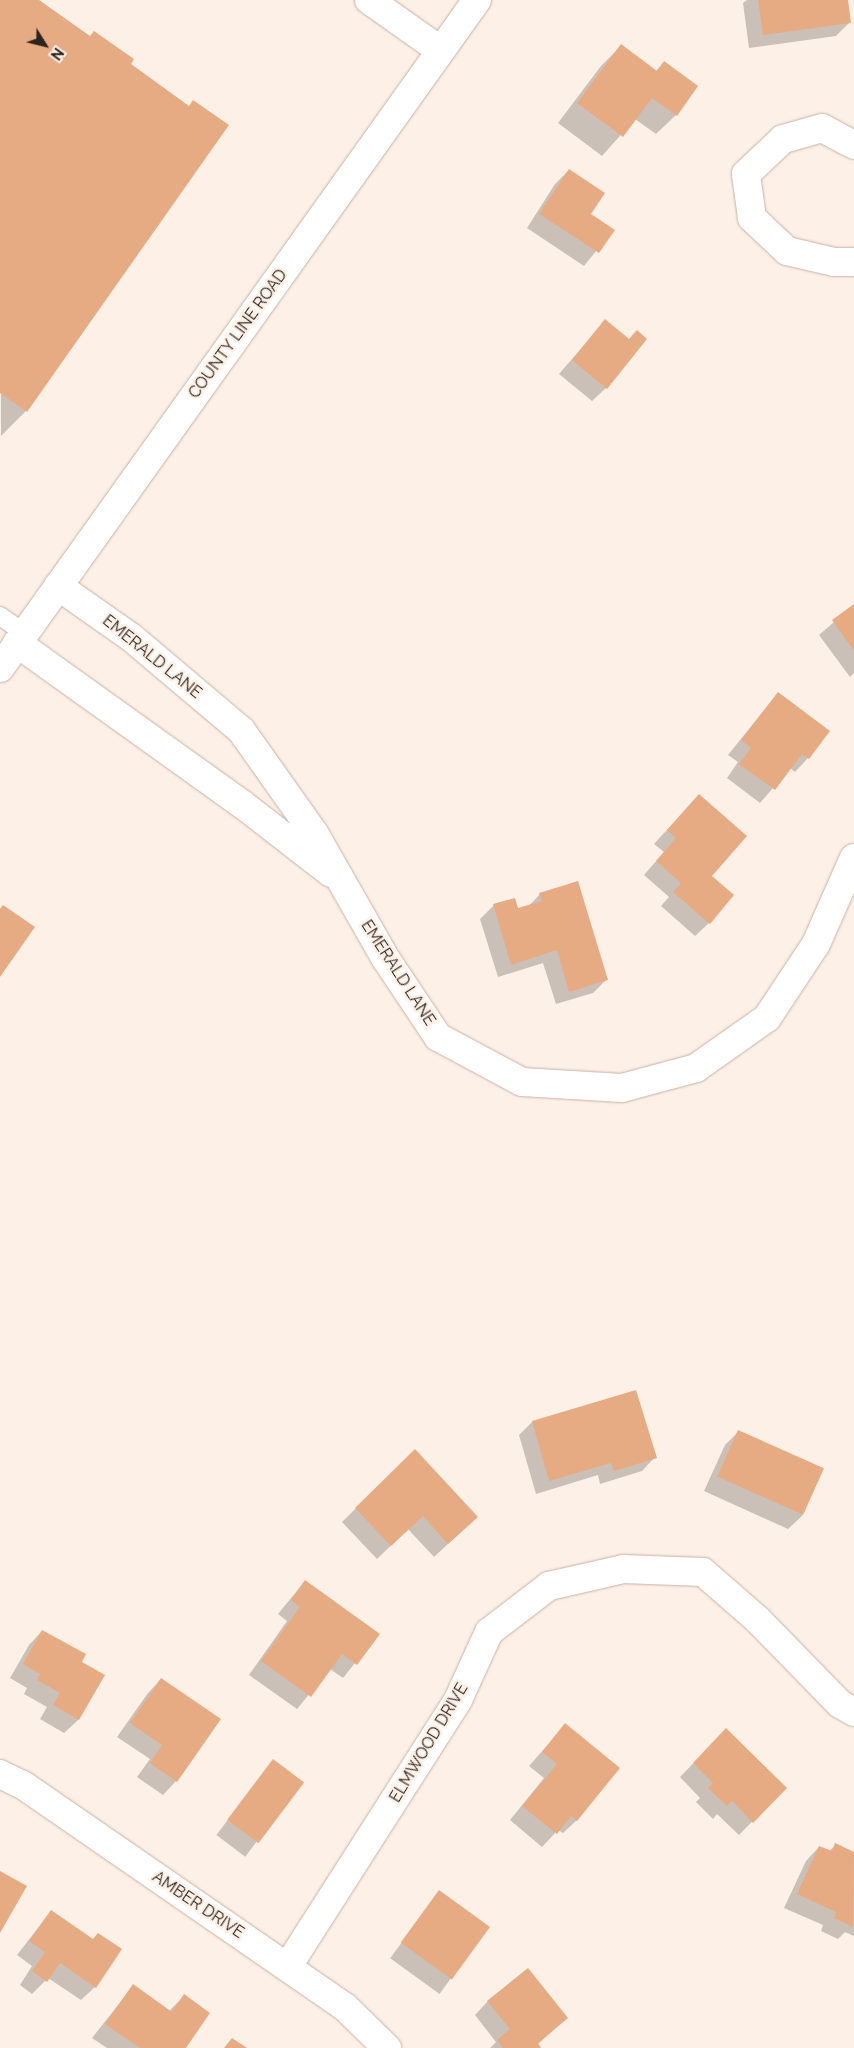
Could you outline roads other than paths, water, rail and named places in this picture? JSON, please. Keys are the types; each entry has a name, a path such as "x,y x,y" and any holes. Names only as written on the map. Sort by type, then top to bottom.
{"street":[{"path":"369,0 440,50"},
{"name":"COUNTY LINE ROAD","path":"0,668 477,0"},
{"path":"854,145 822,128 783,139 746,174 752,218 787,251 834,262 854,262"},
{"name":"EMERALD LANE","path":"58,586 132,638 241,730 314,833 386,959 438,1037 522,1082 622,1088 696,1068 767,1018 816,944 854,858"},
{"name":"EMERALD LANE","path":"21,638 242,804 342,882"},
{"name":"ELMWOOD DRIVE","path":"288,1966 458,1700 489,1632 549,1586 623,1569 703,1572 758,1620 840,1704 854,1712"},
{"name":"AMBER DRIVE","path":"0,1774 22,1785 288,1966 345,2007 387,2048"}],"lane":[{"path":"0,616 21,638"}]}
